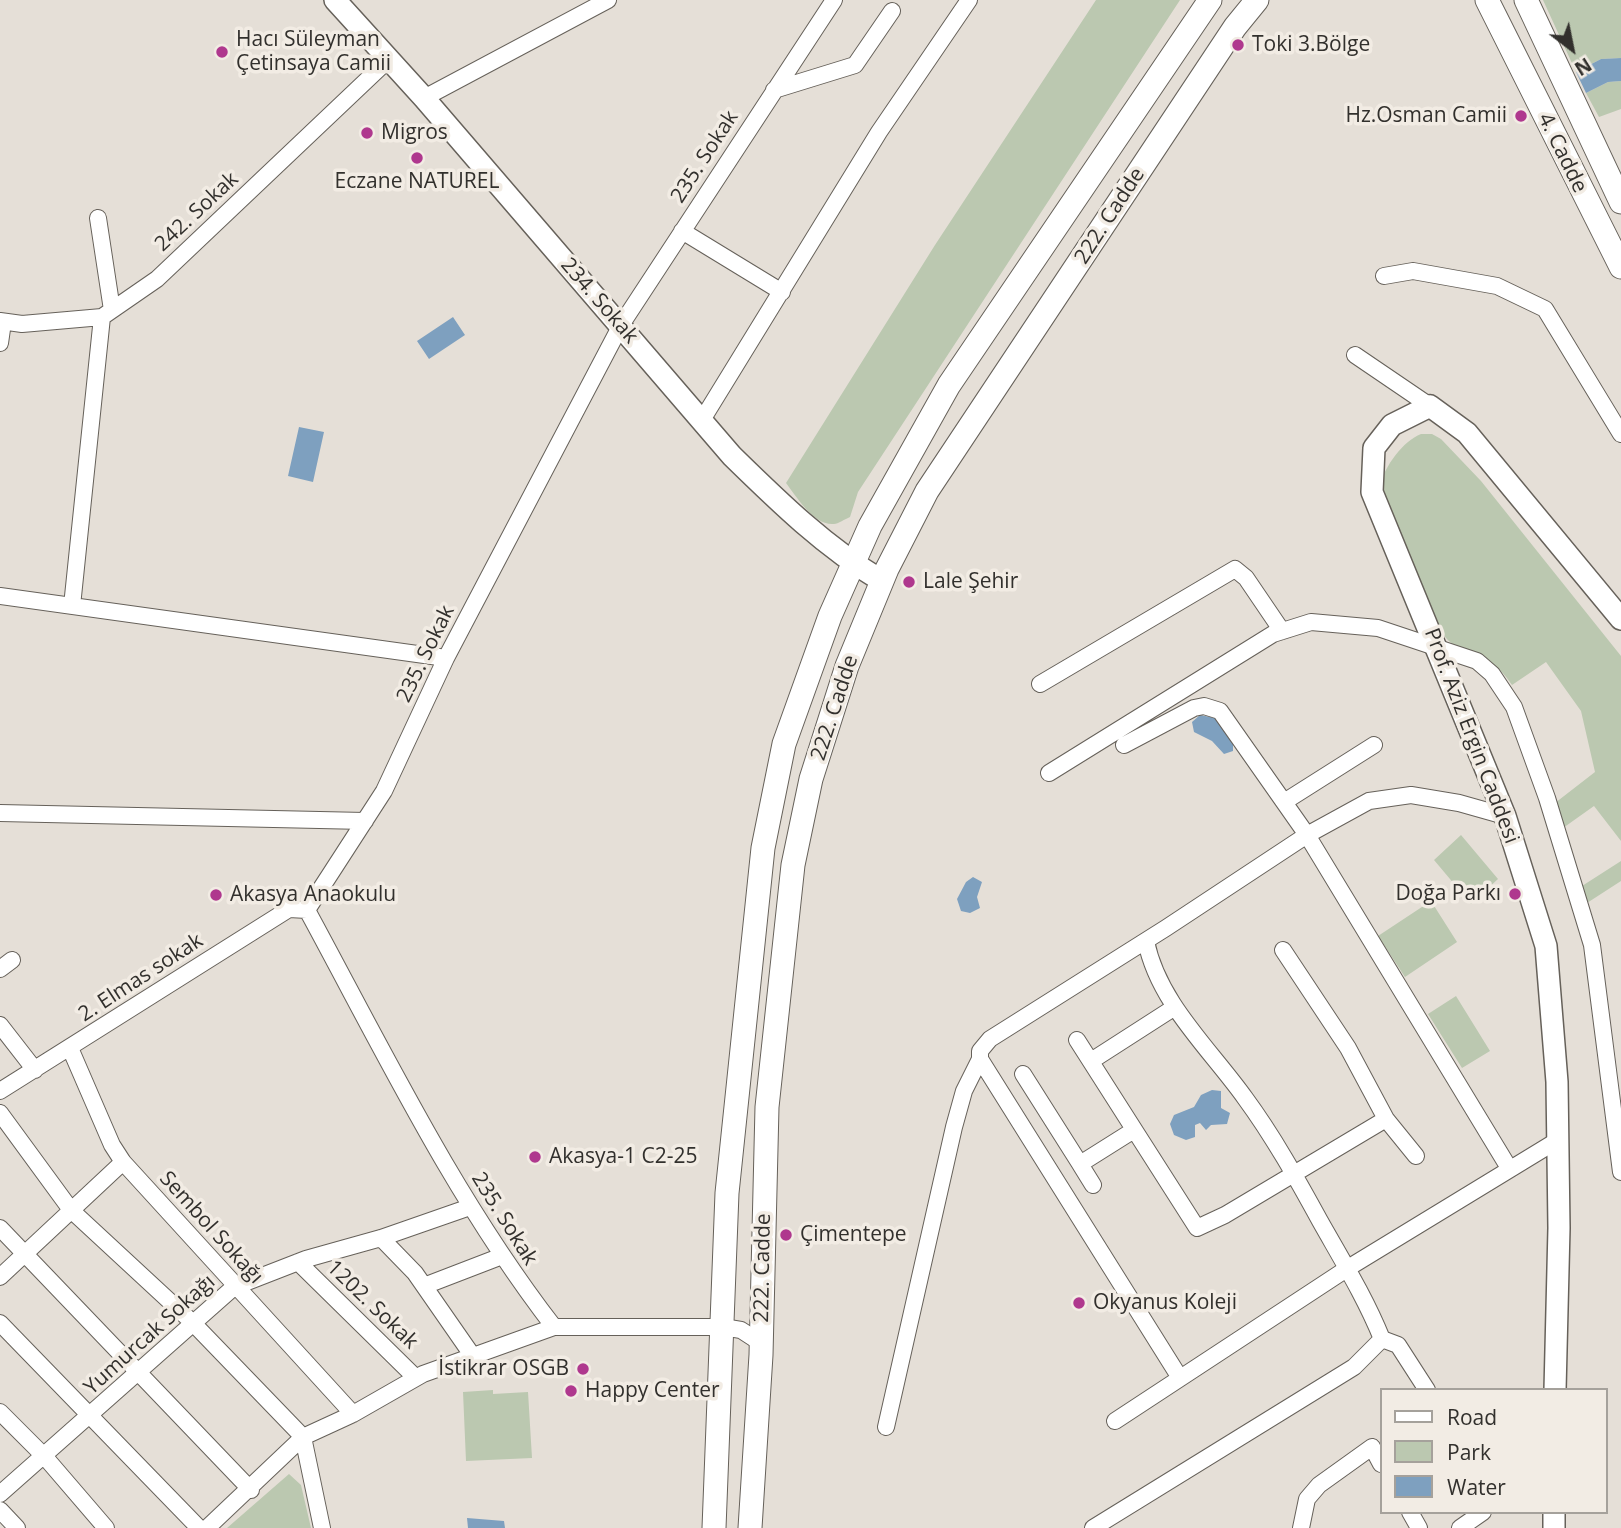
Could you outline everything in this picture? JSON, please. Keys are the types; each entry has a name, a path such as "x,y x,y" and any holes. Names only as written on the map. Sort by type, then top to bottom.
{"main road":[{"name":"222. Cadde","path":"715,1528 727,1193 763,848 784,744 830,616 870,526 949,386 1210,0"},
{"name":"222. Cadde","path":"750,1528 761,1343 767,1107 793,864 811,779 839,691 882,581 928,491 1235,27 1257,0"},
{"name":"4. Cadde","path":"1488,0 1621,267"},
{"name":"4. Cadde","path":"1526,0 1621,202"}],"street":[{"name":"234. Sokak","path":"335,0 621,325 732,456 786,510 853,564 882,581"},
{"path":"424,99 608,0"},
{"name":"235. Sokak","path":"554,1327 470,1208 307,910 384,791 446,657 621,325 834,0"},
{"path":"702,420 879,132 969,0"},
{"path":"774,90 855,65 891,11"},
{"name":"242. Sokak","path":"2,321 22,324 107,314 157,279 388,60"},
{"path":"72,606 107,314 98,218"},
{"path":"682,231 782,292"},
{"path":"1384,276 1413,271 1497,286 1545,309 1621,434"},
{"path":"0,343 2,321"},
{"path":"1355,355 1467,433 1621,619"},
{"name":"Prof. Aziz Ergin Caddesi","path":"1430,406 1392,425 1374,448 1372,492 1504,816 1546,946 1557,1082 1555,1388"},
{"path":"1040,684 1235,569 1245,578 1282,631"},
{"path":"0,596 446,657"},
{"path":"1049,773 1282,631 1311,622 1378,628 1477,661 1492,674 1514,707 1547,797 1592,945 1621,1172"},
{"path":"1124,745 1194,708 1213,707 1231,724 1307,835 1509,1168"},
{"path":"1284,802 1374,745"},
{"path":"886,1427 954,1127 964,1091 980,1059 980,1051 990,1039 1307,835 1369,801 1411,795 1460,803 1504,816"},
{"path":"0,813 365,821"},
{"name":"2. Elmas sokak","path":"0,1091 289,909 307,910"},
{"path":"1146,941 1149,960 1175,1007 1246,1099 1348,1269 1368,1305 1382,1339 1398,1345 1426,1388"},
{"path":"1283,950 1348,1048 1386,1119 1416,1156"},
{"path":"1091,1061 1175,1007"},
{"path":"0,1026 35,1070"},
{"path":"1077,1040 1197,1228 1225,1215 1386,1119"},
{"name":"Sembol Sokağı","path":"70,1048 108,1135 124,1162 234,1287 353,1414"},
{"path":"980,1059 1180,1378"},
{"path":"1023,1074 1093,1185"},
{"path":"0,1113 71,1210 192,1322 303,1437 322,1528"},
{"path":"1080,1164 1134,1130"},
{"path":"1115,1421 1348,1269 1558,1140"},
{"path":"0,1277 124,1162"},
{"name":"Yumurcak Sokağı","path":"0,1494 46,1457 192,1322 234,1287 298,1262 470,1208"},
{"path":"0,1227 23,1255 250,1490"},
{"path":"381,1238 424,1286 472,1355"},
{"path":"424,1286 502,1256"},
{"name":"1202. Sokak","path":"298,1262 416,1378"},
{"path":"0,1323 199,1528"},
{"path":"207,1528 303,1437 353,1414 416,1378 472,1355 554,1327 723,1327 741,1330 761,1343"},
{"path":"1093,1528 1354,1367 1382,1339"},
{"path":"0,1412 46,1457 106,1528"},
{"path":"1301,1528 1307,1499 1319,1485 1372,1447 1380,1462"},
{"path":"0,1510 17,1528"},
{"path":"1460,1528 1480,1514"}],"green space":[{"path":"1096,0 1180,0 858,492 850,517 834,524 819,520 806,509 786,483 935,245"},
{"path":"1543,0 1621,0 1621,58 1601,59 1576,72"},
{"path":"1621,81 1621,109 1599,117 1586,93 1608,82"},
{"path":"1421,434 1432,434 1441,439 1481,481 1621,656 1621,841 1594,806 1563,828 1555,803 1595,772 1581,711 1546,662 1512,685 1494,665 1457,647 1440,630 1380,485 1396,455 1408,442"},
{"path":"1461,835 1498,879 1471,904 1434,860"},
{"path":"1621,861 1621,881 1587,903 1582,886"},
{"path":"1431,901 1457,942 1405,977 1378,936"},
{"path":"1456,996 1490,1051 1462,1068 1428,1014"},
{"path":"493,1390 493,1394 528,1392 532,1458 466,1461 463,1392"},
{"path":"289,1474 301,1485 311,1528 227,1528"}],"water":[{"path":"1621,58 1621,81 1608,82 1586,93 1576,72 1601,59"},
{"path":"453,317 465,335 429,359 417,341"},
{"path":"299,427 324,432 313,482 288,476"},
{"path":"1200,715 1215,718 1233,741 1233,751 1224,754 1212,741 1194,732 1192,722"},
{"path":"973,877 982,882 977,897 980,908 970,913 961,911 957,899 966,882"},
{"path":"1212,1090 1221,1091 1221,1108 1230,1113 1227,1124 1211,1125 1206,1130 1200,1123 1195,1125 1195,1137 1186,1140 1174,1135 1170,1124 1174,1115 1194,1107 1201,1095"},
{"path":"467,1518 504,1521 505,1528 468,1528"}],"place":[{"name":"Toki 3.Bölge","path":"1238,45"},
{"name":"Hacı Süleyman Çetinsaya Camii","path":"222,52"},
{"name":"Hz.Osman Camii","path":"1521,116"},
{"name":"Migros","path":"367,133"},
{"name":"Eczane NATUREL","path":"417,158"},
{"name":"Lale Şehir","path":"909,582"},
{"name":"Doğa Parkı","path":"1515,894"},
{"name":"Akasya Anaokulu","path":"216,895"},
{"name":"Akasya-1 C2-25","path":"535,1157"},
{"name":"Çimentepe","path":"786,1235"},
{"name":"Okyanus Koleji","path":"1079,1303"},
{"name":"İstikrar OSGB","path":"583,1369"},
{"name":"Happy Center","path":"571,1391"}]}
